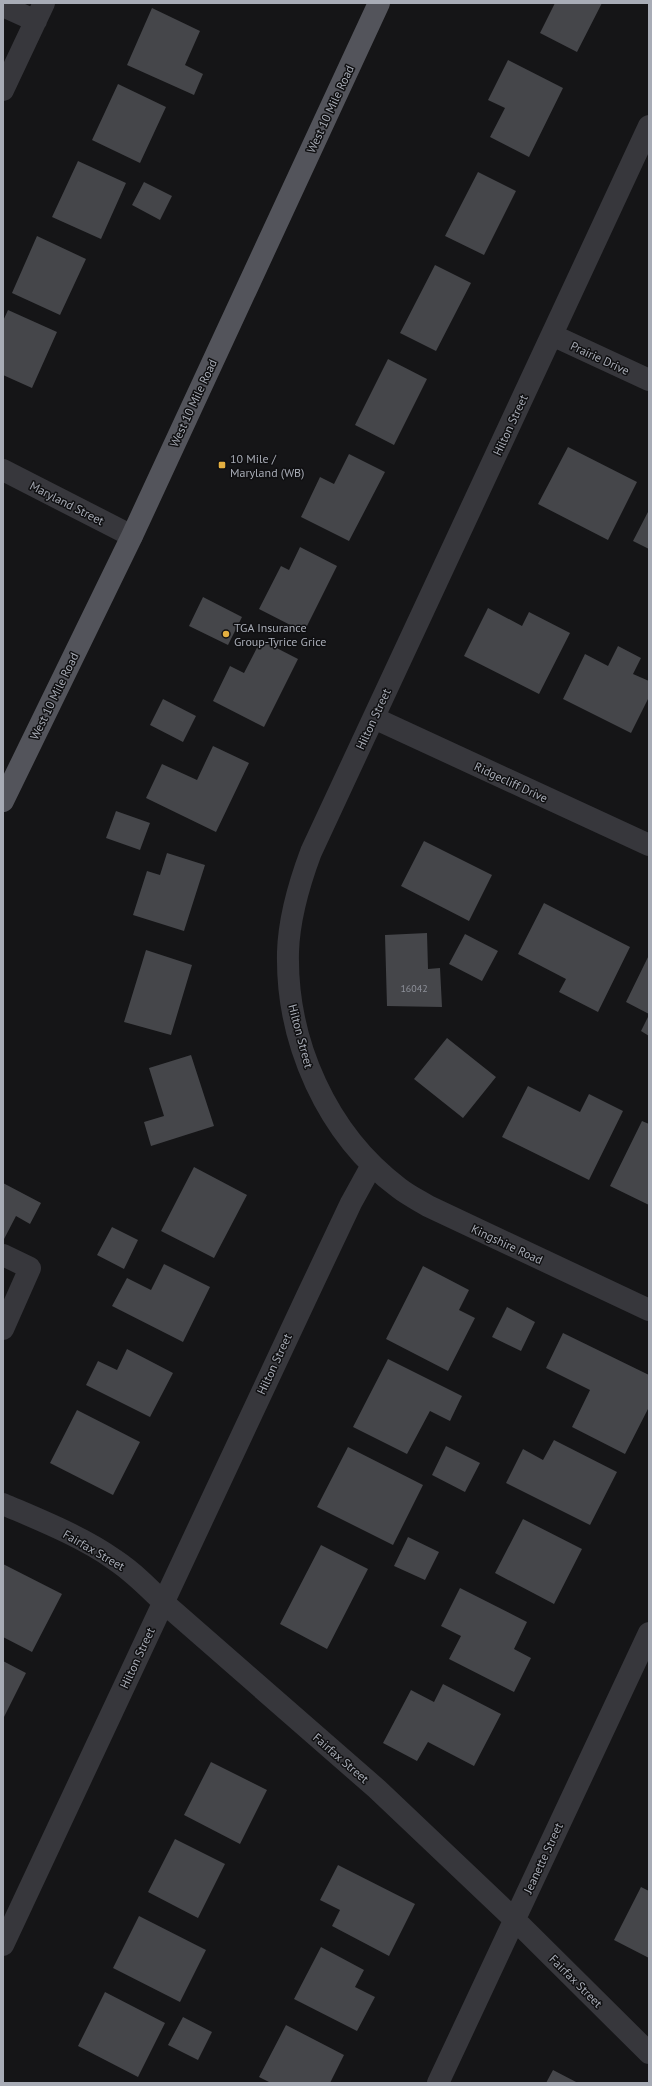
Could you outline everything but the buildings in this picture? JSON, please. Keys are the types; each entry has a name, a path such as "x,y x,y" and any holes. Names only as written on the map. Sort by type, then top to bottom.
{"main road":[{"name":"West 10 Mile Road","path":"3,801 132,536 379,3"}],"street":[{"path":"3,6 40,12 3,90"},
{"name":"Hilton Street","path":"3,1945 317,1274 351,1203 372,1165 344,1131 315,1086 302,1052 289,990 288,952 300,881 311,852 649,126"},
{"name":"Prairie Drive","path":"552,335 649,380"},
{"name":"Maryland Street","path":"3,470 132,536"},
{"name":"Ridgecliff Drive","path":"374,718 649,845"},
{"name":"Kingshire Road","path":"372,1165 400,1189 428,1206 649,1310"},
{"path":"3,1255 30,1268 3,1329"},
{"name":"Fairfax Street","path":"3,1504 36,1518 114,1559 136,1575 163,1602 377,1789 515,1920 649,2052"},
{"name":"Jeanette Street","path":"438,2083 649,1633"}],"place":[{"name":"10 Mile / Maryland (WB)","path":"222,465"},
{"name":"TGA Insurance Group-Tyrice Grice","path":"226,634"}]}
